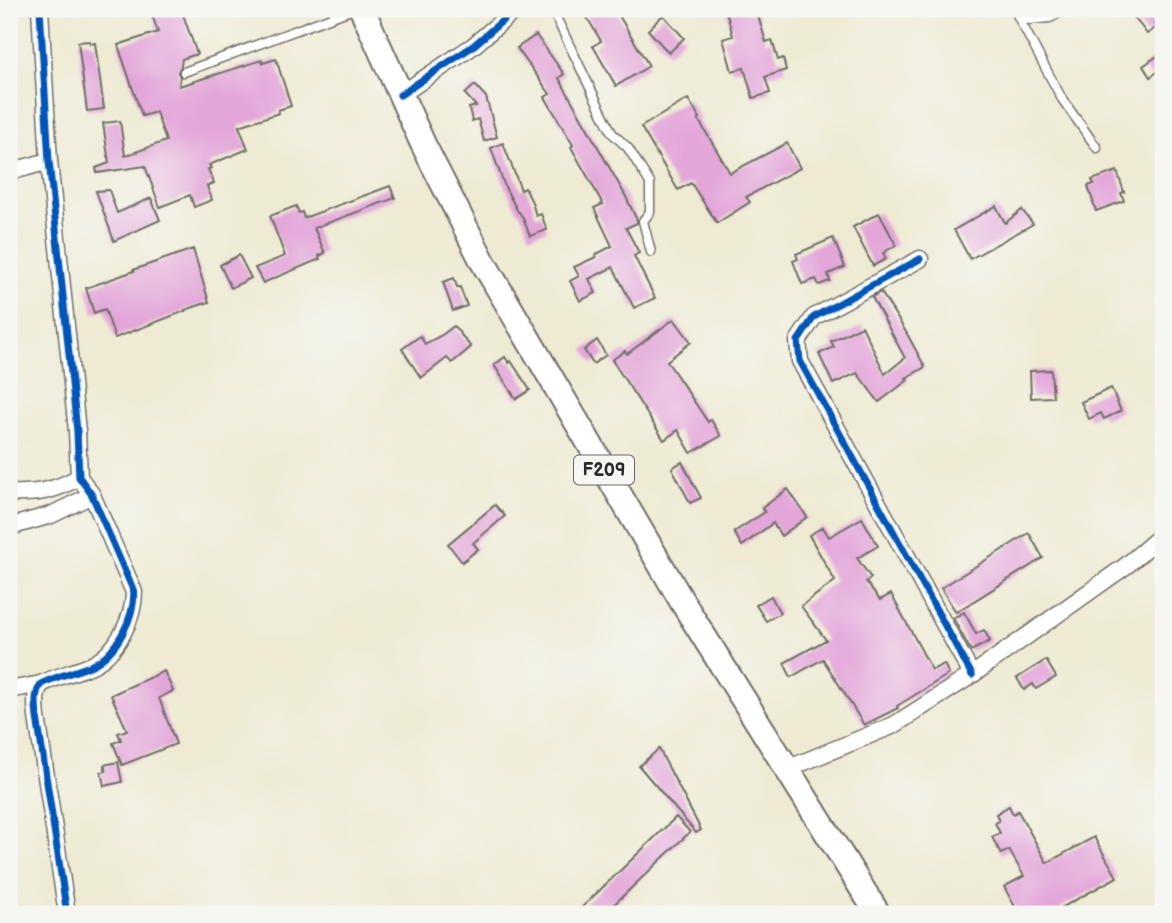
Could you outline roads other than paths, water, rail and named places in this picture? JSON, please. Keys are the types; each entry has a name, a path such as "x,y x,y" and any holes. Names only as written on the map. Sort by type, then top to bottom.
{"main road":[{"name":"F209","path":"362,9 422,144 483,262 683,603 878,914"}],"street":[{"path":"9,690 41,684 92,665 103,658 121,635 134,603 134,592 92,495 79,477 77,431 49,161 40,9"},
{"path":"400,95 473,46 516,9"},
{"path":"1019,9 1029,16 1049,14 1058,9"},
{"path":"9,172 49,161"},
{"path":"920,259 814,317 798,341 800,361 972,675"},
{"path":"9,493 31,494 48,491 79,477"},
{"path":"9,527 51,515 92,495"},
{"path":"787,769 894,724 972,675 1127,565 1163,534"},
{"path":"41,684 36,695 37,717 67,914"}],"lane":[{"path":"184,72 353,9"},
{"path":"552,9 612,134 628,148 650,183 650,212 643,221 651,252"},
{"path":"1013,9 1062,99 1097,148"}]}
